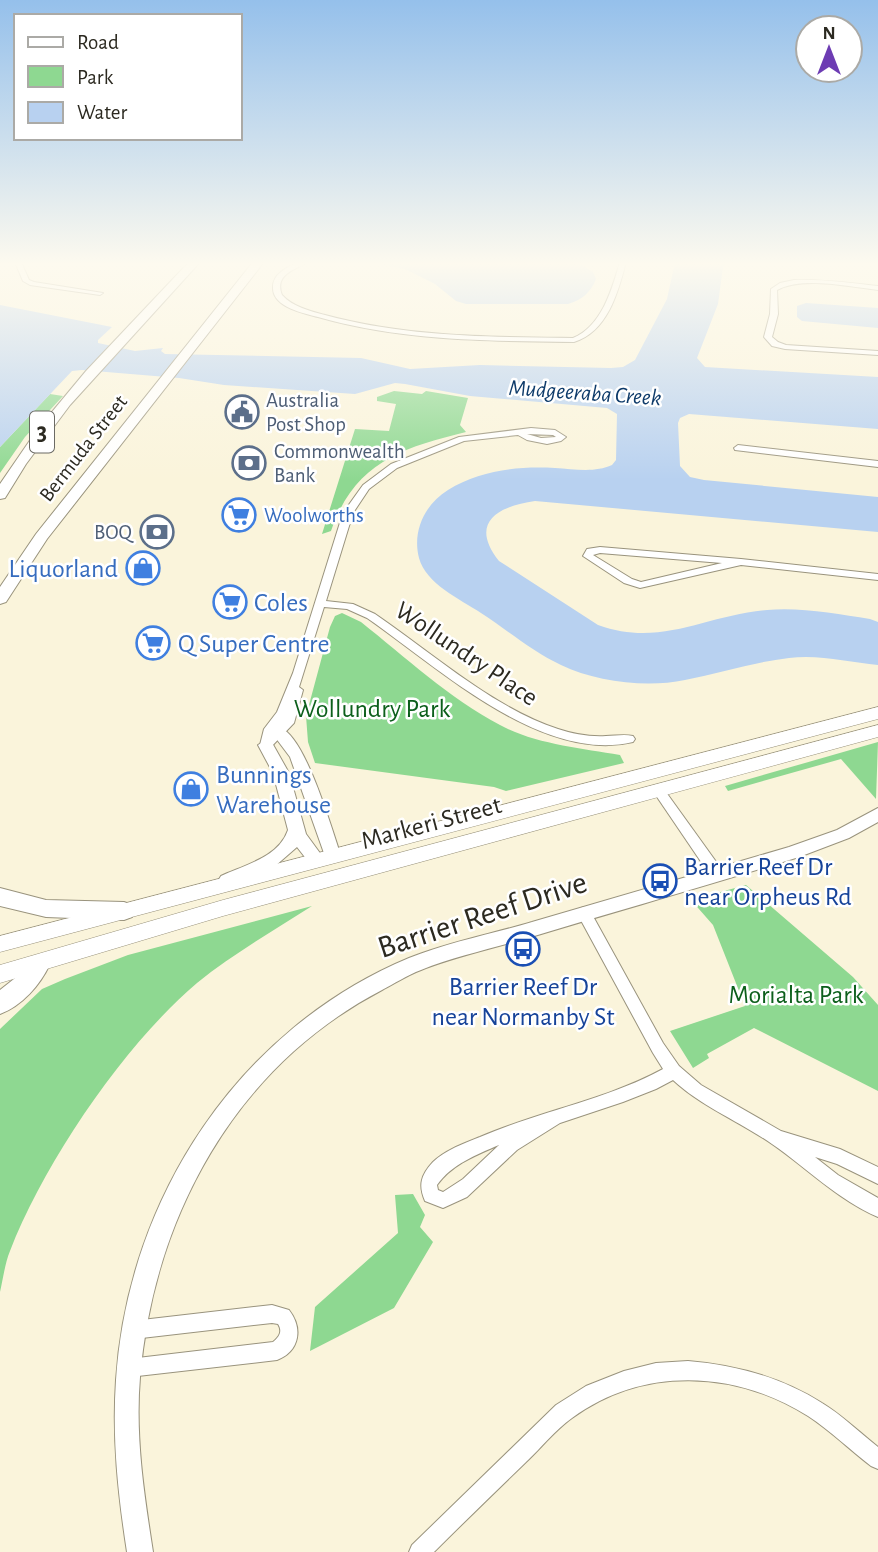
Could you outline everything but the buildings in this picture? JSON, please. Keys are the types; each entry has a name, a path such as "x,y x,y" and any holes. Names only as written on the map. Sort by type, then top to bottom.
{"main road":[{"name":"Bermuda Street","path":"0,495 38,437 128,334"},
{"name":"Bermuda Street","path":"0,599 41,537 200,334"},
{"name":"Markeri Street","path":"0,944 878,713"},
{"name":"Markeri Street","path":"0,974 340,876 878,731"},
{"path":"325,858 340,876"},
{"path":"0,897 41,909 97,908 124,911"},
{"path":"0,1004 27,982 39,964"}],"street":[{"path":"412,334 573,340 588,334"},
{"path":"769,334 775,344 785,347 878,353"},
{"path":"325,858 304,849 294,824 280,766 266,745 275,730 293,712 299,673 348,513 357,497 376,478 405,461 453,442 482,436 521,434"},
{"path":"738,448 878,464"},
{"path":"741,562 640,585 633,584 591,559 588,553 600,550 741,562 878,577"},
{"name":"Wollundry Place","path":"321,604 349,606 372,615 522,720 575,738 611,741 629,739"},
{"path":"275,730 295,751 311,796 325,858"},
{"path":"659,791 718,874"},
{"path":"216,887 281,853 294,841 294,824 299,804 311,796"},
{"name":"Barrier Reef Drive","path":"140,1552 127,1459 129,1368 133,1329 160,1232 200,1143 242,1087 279,1049 335,1004 383,977 427,960 821,842 843,834 878,814"},
{"path":"584,913 658,1048 674,1071 695,1090 777,1138 832,1181 878,1208"},
{"path":"552,1120 513,1143 451,1198 443,1200 431,1195 428,1183 433,1171 464,1150 494,1137 643,1089 674,1071"},
{"path":"777,1138 850,1161 878,1176"},
{"path":"129,1368 277,1351 289,1341 291,1329 283,1316 272,1314 133,1329"},
{"path":"419,1552 563,1412 583,1397 637,1375 666,1370 698,1369 753,1380 814,1409 844,1430 871,1454 878,1470"}],"green space":[{"path":"394,391 422,394 426,391 468,398 460,425 466,432 420,445 382,462 366,474 353,490 331,531 322,534 355,429 389,431 396,404 377,401 377,397"},
{"path":"50,394 63,396 25,437 0,473 0,447"},
{"name":"Wollundry Park","path":"342,613 361,622 445,690 500,725 543,741 620,755 624,763 506,791 494,787 315,763 308,742 306,716 330,627 335,616"},
{"path":"878,742 876,799 841,759 728,791 725,786"},
{"name":"Morialta Park","path":"746,885 853,977 878,1005 878,1091 754,1028 707,1054 709,1058 693,1068 670,1031 745,1006 713,925 691,900"},
{"path":"312,906 239,952 197,983 169,1009 115,1071 65,1143 25,1216 5,1266 0,1292 0,1029 42,989 65,979 128,955"},
{"path":"413,1194 425,1215 420,1227 433,1242 394,1308 310,1351 315,1307 398,1233 395,1195"}],"water":[{"name":"Mudgeeraba Creek","path":"0,334 104,334 98,343 135,351 163,348 161,351 165,354 361,358 410,369 480,365 611,368 623,367 635,360 648,334 706,334 697,358 705,367 878,377 878,429 689,414 680,418 678,423 680,466 690,477 878,497 878,532 535,501 500,512 487,526 486,536 499,561 598,625 621,631 663,632 767,610 793,609 870,619 878,622 878,665 800,657 670,682 622,682 590,676 540,654 445,590 429,576 419,558 417,538 422,519 440,496 460,483 500,471 541,468 592,470 612,465 616,460 617,414 607,408 470,396 395,383 355,394 224,385 179,378 82,370 72,371 0,447"}],"place":[{"name":"Australia Post Shop","path":"242,412"},
{"name":"Commonwealth Bank","path":"249,463"},
{"name":"Woolworths","path":"239,515"},
{"name":"BOQ","path":"157,532"},
{"name":"Liquorland","path":"143,568"},
{"name":"Coles","path":"230,602"},
{"name":"Q Super Centre","path":"153,643"},
{"name":"Bunnings Warehouse","path":"191,789"},
{"name":"Barrier Reef Dr near Orpheus Rd","path":"660,881"},
{"name":"Barrier Reef Dr near Normanby St","path":"523,949"}]}
